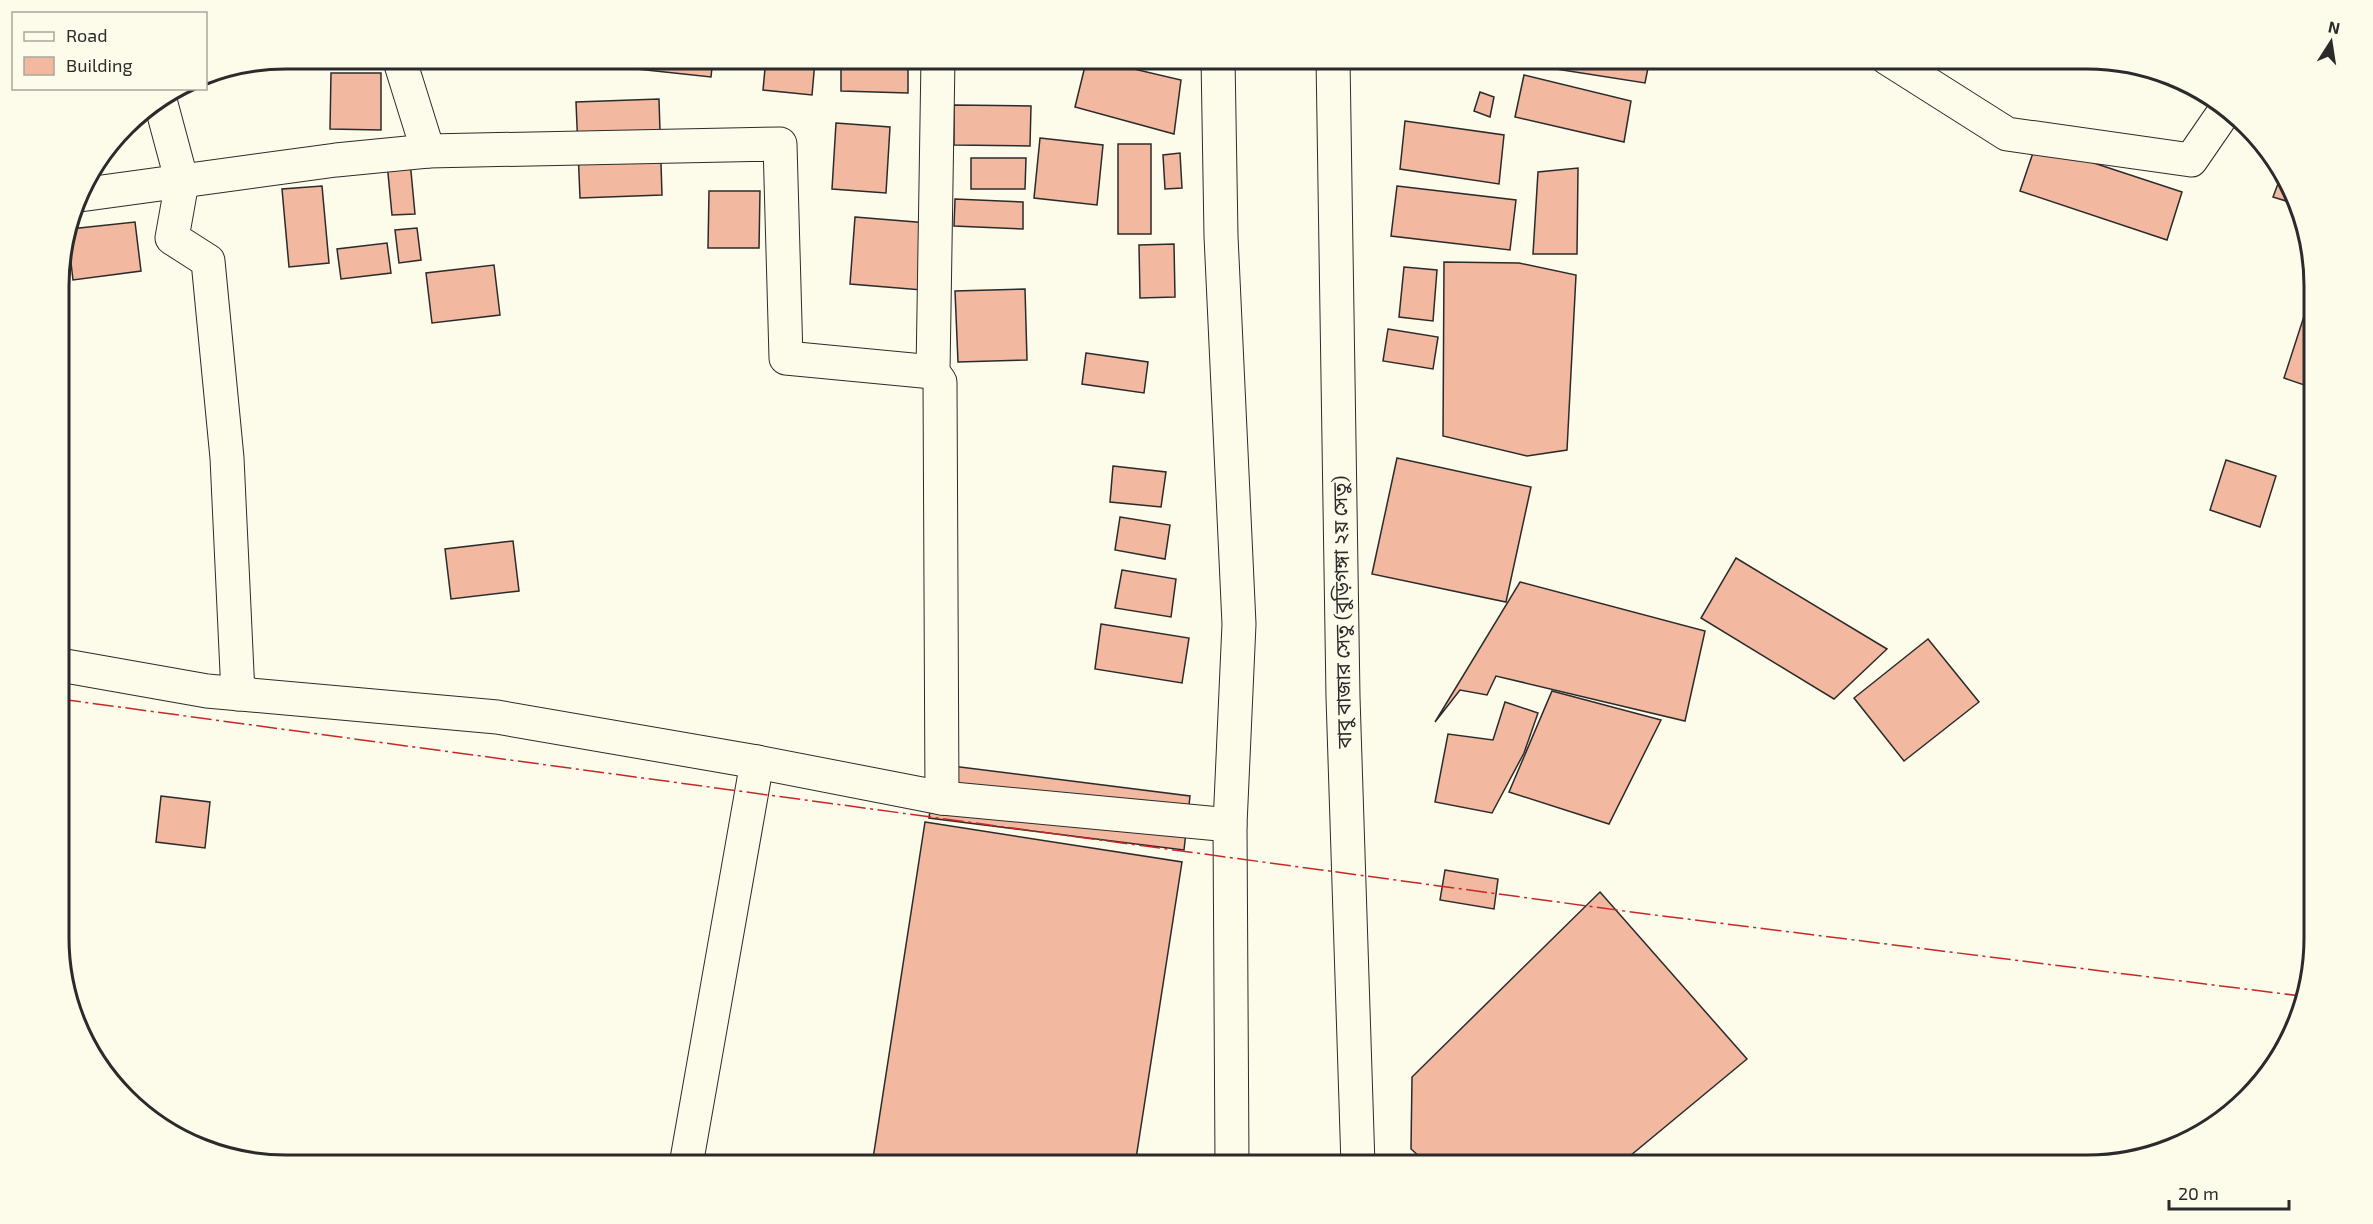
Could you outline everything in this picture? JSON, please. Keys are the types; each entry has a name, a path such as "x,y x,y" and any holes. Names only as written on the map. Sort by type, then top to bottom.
{"main road":[{"path":"402,69 428,152"},
{"path":"938,69 933,372 940,382 942,798"},
{"path":"1218,69 1221,236 1239,624 1230,825 1232,1155"},
{"name":"বাবু বাজার সেতু (বুড়িগঙ্গা ২য় সেতু)","path":"1333,69 1343,697 1358,1155"},
{"path":"1904,69 2007,134 2191,160 2221,116"},
{"path":"162,108 182,182 172,238 208,261 227,458 238,694"},
{"path":"90,194 336,160 428,152 780,144 786,358 933,372"},
{"path":"69,667 207,692 497,717 757,762 942,798 1230,825"},
{"path":"688,1155 757,762"}],"building":[{"path":"637,69 712,69 711,77"},
{"path":"765,69 814,69 812,95 763,90"},
{"path":"841,69 908,69 908,93 841,91"},
{"path":"1084,69 1134,69 1181,80 1174,134 1075,107"},
{"path":"1556,69 1648,69 1645,83"},
{"path":"331,73 381,73 381,130 330,129"},
{"path":"1524,75 1631,101 1624,142 1515,117"},
{"path":"1480,92 1494,97 1490,117 1474,111"},
{"path":"659,99 662,195 580,198 576,102"},
{"path":"954,105 1031,106 1030,146 954,145"},
{"path":"1405,121 1504,135 1499,184 1400,169"},
{"path":"836,123 890,127 886,193 832,189"},
{"path":"1040,138 1103,145 1097,205 1034,198"},
{"path":"1118,144 1151,144 1151,234 1118,234"},
{"path":"2036,144 2182,192 2167,240 2020,191"},
{"path":"1180,153 1182,188 1165,189 1163,155"},
{"path":"971,158 1026,158 1025,189 971,189"},
{"path":"410,161 415,214 392,215 387,163"},
{"path":"1578,168 1577,254 1533,254 1538,172"},
{"path":"2278,183 2286,201 2273,197"},
{"path":"322,186 329,263 289,267 282,189"},
{"path":"1397,186 1516,200 1510,250 1391,236"},
{"path":"709,191 760,191 759,248 708,248"},
{"path":"955,199 1023,202 1023,229 954,226"},
{"path":"855,217 928,223 922,290 850,284"},
{"path":"135,222 141,271 73,280 71,260 77,228"},
{"path":"417,228 421,260 399,263 395,230"},
{"path":"387,243 391,273 341,279 337,249"},
{"path":"1174,244 1175,297 1140,298 1139,245"},
{"path":"1444,262 1519,263 1576,275 1567,450 1527,456 1443,436"},
{"path":"494,265 500,315 432,323 426,273"},
{"path":"1404,267 1437,270 1433,321 1399,317"},
{"path":"1025,289 1027,360 958,362 955,291"},
{"path":"2304,316 2304,385 2284,378"},
{"path":"1388,329 1438,337 1433,369 1383,361"},
{"path":"1086,353 1148,362 1144,393 1082,384"},
{"path":"1397,458 1531,487 1506,602 1372,574"},
{"path":"2226,460 2276,476 2260,527 2210,510"},
{"path":"1113,466 1166,472 1161,507 1110,502"},
{"path":"1120,517 1170,525 1165,559 1115,550"},
{"path":"513,541 519,591 451,599 445,549"},
{"path":"1736,558 1887,649 1834,699 1701,618"},
{"path":"1122,570 1176,579 1171,617 1115,608"},
{"path":"1520,582 1705,631 1685,721 1496,676 1487,695 1460,690 1435,722"},
{"path":"1101,624 1189,638 1182,683 1095,669"},
{"path":"1928,639 1979,702 1904,761 1854,698"},
{"path":"1552,691 1661,720 1609,824 1509,792"},
{"path":"1505,702 1538,713 1524,753 1492,813 1435,802 1448,734 1493,740"},
{"path":"936,764 1190,796 1184,850 929,818"},
{"path":"161,796 210,802 205,848 156,842"},
{"path":"925,822 1182,862 1137,1155 874,1155"},
{"path":"1445,870 1498,879 1494,909 1440,900"},
{"path":"1600,892 1747,1059 1631,1155 1418,1155 1411,1149 1412,1077"}],"power":[{"path":"69,700 1639,913 2296,995"}]}
